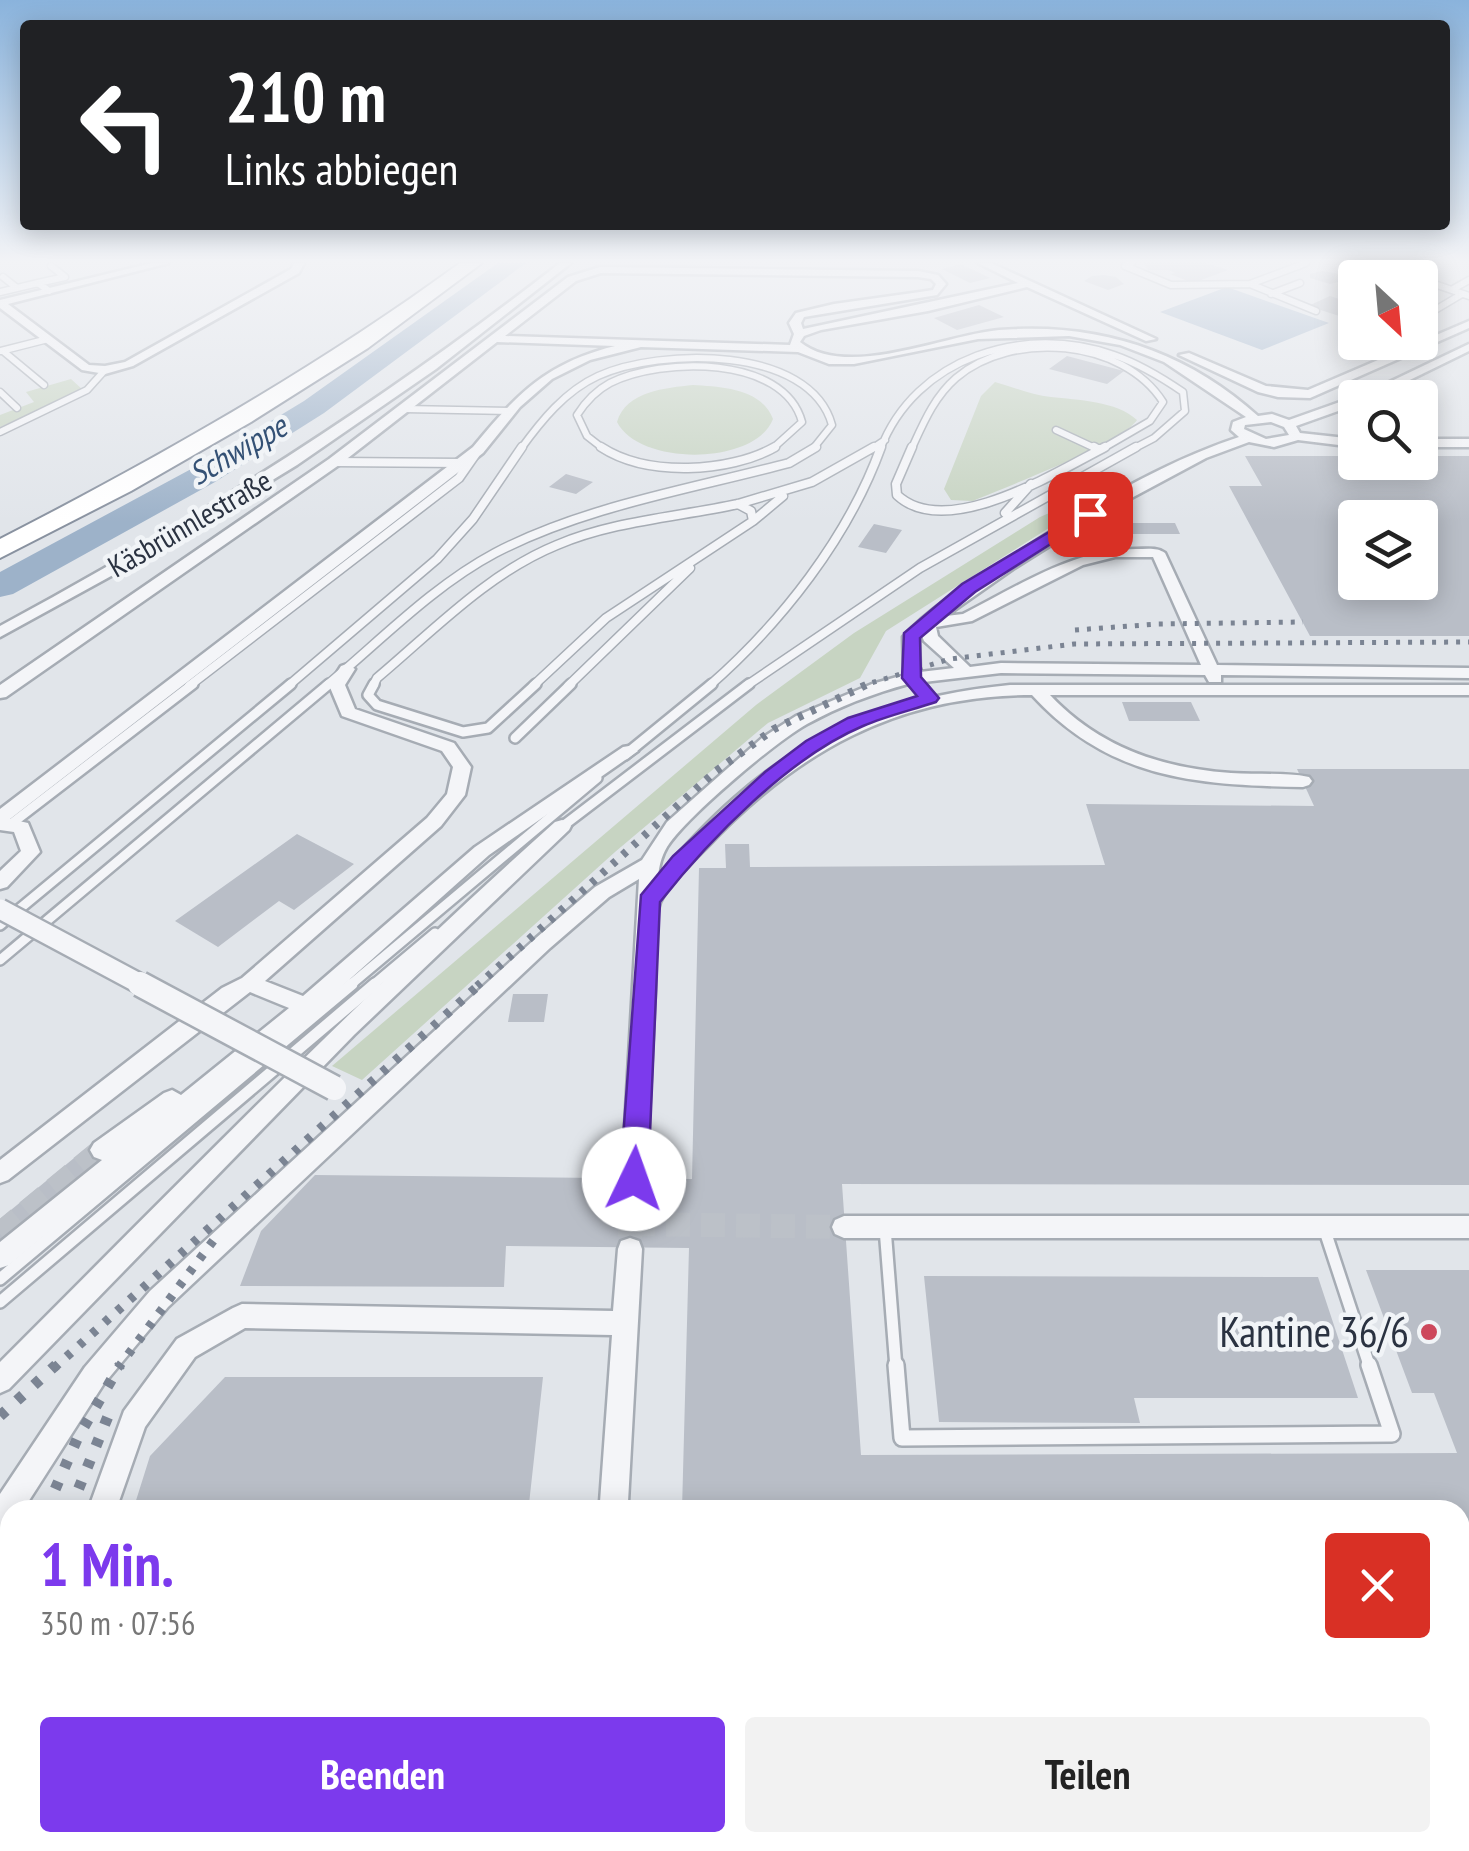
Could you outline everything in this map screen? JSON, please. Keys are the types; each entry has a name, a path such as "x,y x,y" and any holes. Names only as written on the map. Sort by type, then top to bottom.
{"highway":[{"path":"0,536 206,425 329,349"},
{"path":"0,550 277,395 344,349"}],"street":[{"path":"62,349 86,368 105,370 129,364 155,349"},
{"name":"Käsbrünnlestraße","path":"0,632 288,466 458,349"},
{"path":"0,692 334,462 484,349"},
{"path":"4,822 478,450 541,377 576,360 618,349"},
{"path":"800,349 822,357 874,359 923,349"},
{"path":"1150,349 1170,358 1253,418 1338,439"},
{"path":"1170,349 1248,383 1293,396 1310,394 1411,349"},
{"path":"1399,380 1462,349"},
{"path":"930,698 912,678 911,637 968,588 1183,460 1249,438 1278,443 1293,430 1338,409"},
{"path":"1249,438 1237,426 1253,418"},
{"path":"1438,443 1469,443"},
{"path":"927,622 967,618 1078,562 1115,554 1158,553 1219,690"},
{"path":"927,622 930,638 964,670"},
{"path":"0,1173 229,994 249,983 434,822 456,796 462,767 448,747 348,712 337,685 347,669"},
{"path":"634,1179 648,865 660,841 674,826 768,742 802,720 878,687 964,670 1469,673"},
{"path":"649,901 681,861 772,776 813,746 855,722 930,698 967,692 1036,690 1469,690"},
{"path":"1036,690 1057,717 1097,746 1166,771 1224,780 1303,781"},
{"path":"0,1257 306,1006 482,851 629,751"},
{"path":"0,882 31,852 21,827 4,822"},
{"path":"0,1380 265,1114 337,1035 562,826"},
{"path":"13,1500 94,1376 159,1300 365,1106 602,892 648,865"},
{"path":"0,910 365,1106"},
{"path":"249,983 306,1006"},
{"path":"102,1150 183,1092 222,1073"},
{"path":"844,1227 1469,1226"},
{"path":"614,1500 630,1249"},
{"path":"106,1500 134,1420 186,1348 242,1316 627,1323"}],"lane":[{"path":"0,1279 752,645 818,563 866,484 903,408 950,365 990,349"},
{"path":"1045,349 1002,354 958,372 935,402 896,484 897,495 915,509 955,512 1100,450 1150,421 1163,402 1153,381 1130,364 1090,352 1054,349"},
{"path":"0,1302 562,826 780,658 906,574 1154,438 1185,411 1183,392 1158,372 1126,356 1100,349"},
{"path":"2,351 44,385"},
{"path":"0,925 408,587 446,551 534,432 578,386 655,361 695,358 775,369 806,382 829,406 832,425 818,447 789,463 558,525 493,554 435,595 0,960"},
{"path":"694,466 733,462 767,452 790,438 802,422 800,405 786,390 762,378 696,368 630,376 585,399 577,415 580,431 596,446 622,457 694,466 752,473"},
{"path":"0,432 87,390 105,370"},
{"path":"0,392 16,408"},
{"path":"405,409 510,410"},
{"path":"1056,430 1100,450"},
{"path":"810,484 607,529 524,558 377,678 368,696 377,706 463,732 488,728 606,618 753,521 778,498 810,484 846,466 886,439"},
{"path":"4,822 459,478 478,450"},
{"path":"334,462 462,463"},
{"path":"998,521 1036,479"},
{"path":"735,503 751,511 753,521"},
{"path":"515,738 717,543"},
{"path":"885,1228 902,1438 1392,1434 1324,1228"}],"green space":[{"path":"71,379 83,390 0,427 0,415 34,402 26,392"},
{"path":"995,382 1044,396 1108,405 1137,420 1109,441 1061,464 973,501 951,500 944,489 981,396"},
{"path":"693,385 728,388 750,395 760,401 773,419 762,434 744,445 696,455 648,447 629,436 617,422 638,397"},
{"path":"1125,480 886,631 860,678 768,723 615,852 362,1080 332,1066 756,705 854,633 1040,517"}],"building":[{"path":"1067,356 1124,371 1107,384 1049,369"},
{"path":"1245,456 1338,456 1338,480 1438,480 1438,456 1469,456 1469,636 1310,636 1229,486 1262,486"},
{"path":"566,474 593,482 576,494 549,487"},
{"path":"1120,523 1175,523 1180,534 1125,534"},
{"path":"874,524 902,530 886,553 858,547"},
{"path":"1122,702 1191,702 1200,721 1129,721"},
{"path":"1297,769 1469,769 1469,1185 842,1184 861,1455 1457,1453 1434,1393 1412,1393 1366,1270 1469,1270 1469,1500 682,1500 689,1248 506,1246 504,1287 240,1286 261,1231 315,1175 692,1179 699,868 726,868 725,844 749,844 750,867 1105,865 1086,804 1314,806"},
{"path":"297,834 354,864 294,910 279,901 218,947 175,921"},
{"path":"513,994 548,994 544,1022 508,1022"},
{"path":"85,1149 104,1162 0,1249 0,1219"},
{"path":"924,1276 1318,1277 1358,1398 1134,1398 1140,1423 939,1422"},
{"path":"225,1377 543,1377 529,1500 136,1500 150,1456"}],"waterway":[{"name":"Schwippe","path":"0,586 204,475 314,407 394,349"}],"tunnel":[{"path":"0,1234 102,1150"},
{"path":"630,1237 634,1179"},
{"path":"631,1224 844,1227"}],"railway":[{"path":"1075,630 1158,624 1303,622"},
{"path":"861,686 950,659 1074,644 1469,642"},
{"path":"477,986 716,771 774,729 868,684"},
{"path":"54,1368 480,984"},
{"path":"119,1366 216,1237"},
{"path":"0,1416 56,1365"},
{"path":"50,1500 78,1437 119,1366"},
{"path":"74,1500 113,1404"}],"place":[{"name":"Kantine 36/6","path":"1429,1332"}],"route":[{"path":"634,1179 649,901 681,861 772,776 813,746 855,722 930,698 912,678 911,637 968,588 1090,514"}]}
